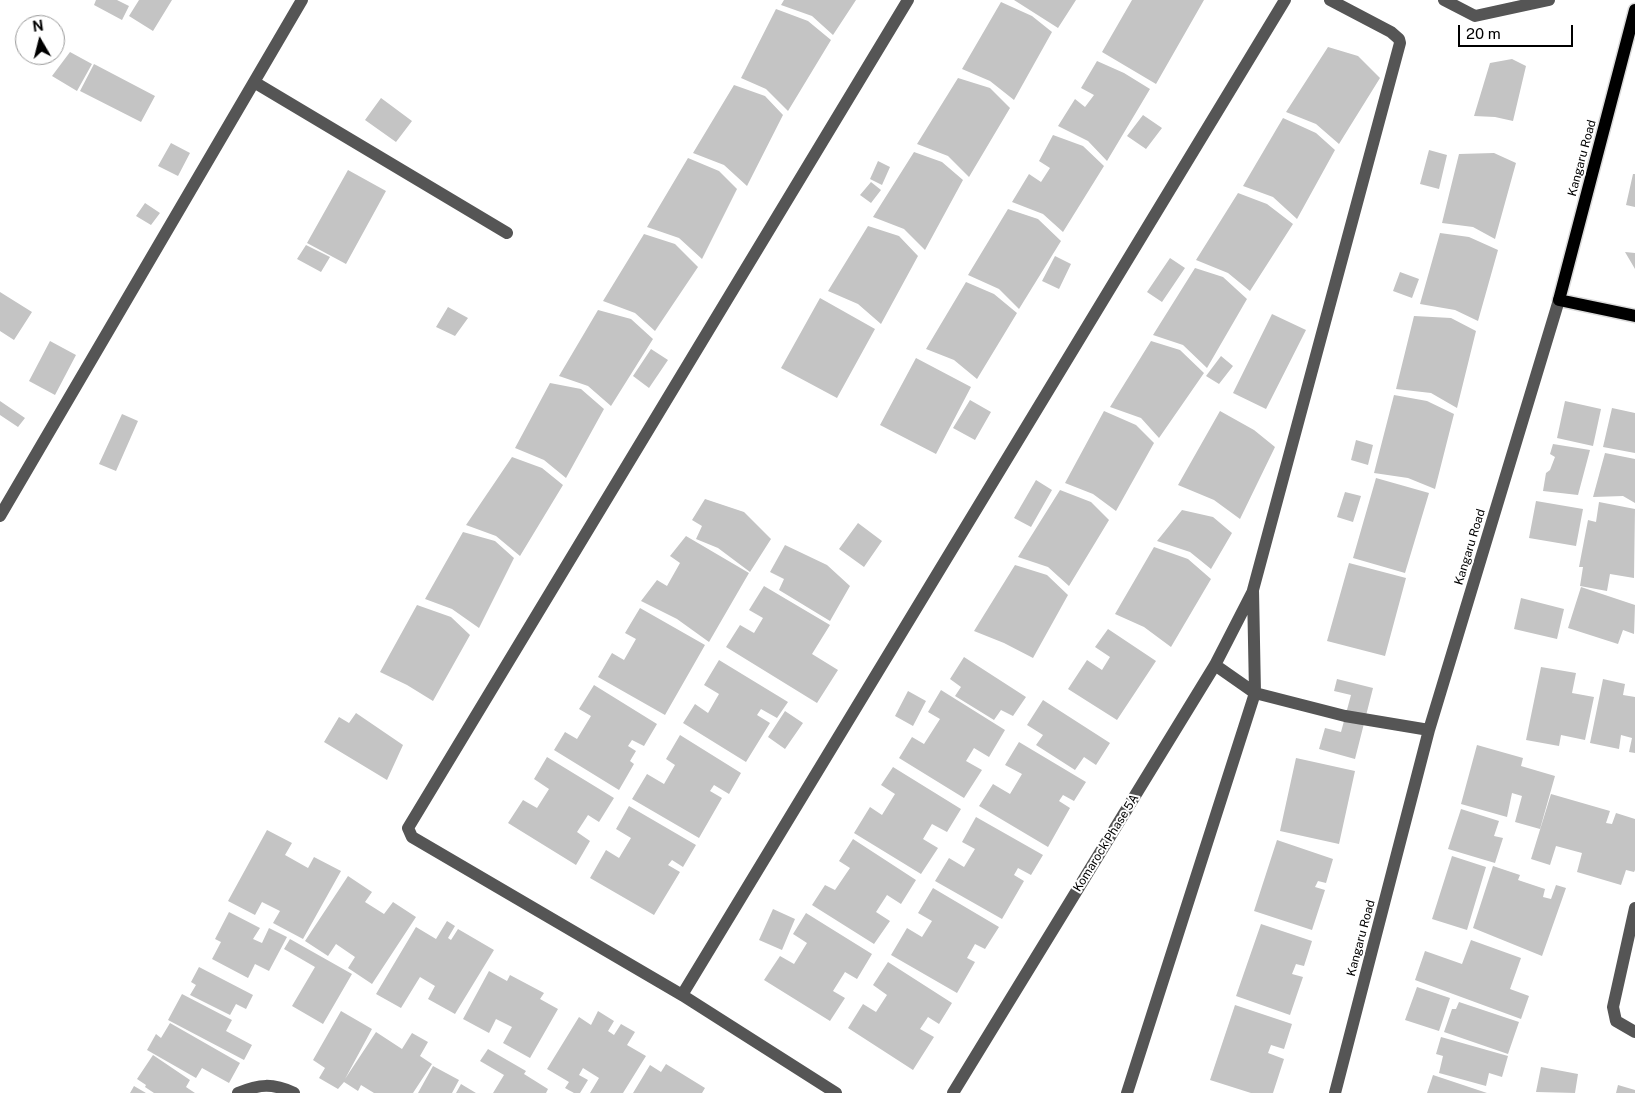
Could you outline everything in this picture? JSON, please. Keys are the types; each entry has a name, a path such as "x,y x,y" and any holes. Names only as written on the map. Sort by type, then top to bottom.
{"main road":[{"name":"Kangaru Road","path":"1559,300 1635,10"},
{"path":"1559,300 1635,316"}],"street":[{"path":"0,516 302,0"},
{"path":"836,1093 682,995 412,837 408,828 908,0"},
{"path":"682,995 1285,0"},
{"path":"1127,1093 1255,693 1253,590 1400,43 1399,39 1391,32 1330,0"},
{"path":"1444,0 1475,16 1549,0"},
{"path":"254,82 507,233"},
{"name":"Kangaru Road","path":"1335,1093 1430,730 1559,300"},
{"name":"Komarock Phase 5A","path":"952,1093 1215,665 1253,590"},
{"path":"1215,665 1255,693 1345,716 1430,730"},
{"path":"1635,908 1612,1007 1616,1021 1635,1032"},
{"path":"238,1093 256,1086 280,1086 294,1093"}],"building":[{"path":"96,0 117,0 129,6 122,20 94,5"},
{"path":"139,0 172,0 153,31 129,16"},
{"path":"784,0 856,0 833,35 812,16 781,5"},
{"path":"1014,0 1076,0 1058,28"},
{"path":"1132,0 1204,0 1156,84 1102,52"},
{"path":"1001,2 1032,16 1052,32 1014,100 990,81 962,69"},
{"path":"776,9 808,21 831,40 788,111 766,89 741,78"},
{"path":"1328,47 1358,56 1380,78 1339,144 1316,124 1286,112"},
{"path":"70,52 92,64 77,91 52,76 60,65 65,65 65,59"},
{"path":"1512,59 1526,66 1513,121 1495,117 1474,116 1490,63"},
{"path":"1097,61 1124,73 1150,89 1107,161 1088,141 1058,126 1075,99 1085,107 1094,95 1081,88"},
{"path":"94,64 155,96 141,122 80,91"},
{"path":"958,78 990,88 1010,108 969,177 948,156 917,144"},
{"path":"734,85 765,96 783,115 747,186 724,165 693,153"},
{"path":"381,98 412,121 396,142 365,120"},
{"path":"1143,115 1162,128 1146,149 1127,136"},
{"path":"1283,118 1316,133 1335,150 1297,219 1273,197 1243,186"},
{"path":"1053,135 1083,146 1104,166 1063,232 1043,214 1012,202 1029,174 1041,182 1050,168 1039,161"},
{"path":"171,143 190,153 178,176 158,166"},
{"path":"1429,150 1447,155 1439,189 1420,184"},
{"path":"914,152 942,162 963,180 925,250 904,229 873,217"},
{"path":"1494,153 1516,163 1495,239 1473,227 1442,223 1459,154"},
{"path":"688,158 719,171 737,189 702,259 679,238 647,227"},
{"path":"878,161 890,167 882,185 870,179"},
{"path":"348,170 386,191 346,264 307,243"},
{"path":"1633,174 1635,174 1635,207 1626,205"},
{"path":"871,182 881,190 871,203 860,195"},
{"path":"1238,193 1267,204 1293,224 1250,291 1228,273 1196,260"},
{"path":"145,203 160,213 151,225 136,216"},
{"path":"1008,209 1038,219 1061,241 1019,309 999,289 968,275"},
{"path":"868,226 899,236 918,256 881,324 858,304 828,291"},
{"path":"1440,233 1469,237 1498,250 1478,321 1455,310 1420,304"},
{"path":"644,234 675,244 698,267 655,331 635,313 603,301"},
{"path":"306,245 330,257 321,272 297,259"},
{"path":"1625,252 1635,253 1635,269"},
{"path":"1055,256 1071,264 1059,289 1042,281"},
{"path":"1170,258 1185,268 1162,302 1147,292"},
{"path":"1195,268 1223,277 1247,299 1207,368 1183,345 1153,335"},
{"path":"1400,272 1419,279 1412,298 1393,291"},
{"path":"966,282 994,294 1017,313 977,379 954,360 926,349"},
{"path":"0,292 32,312 14,340 0,331"},
{"path":"820,298 875,329 837,398 781,368"},
{"path":"448,307 468,318 455,336 436,327"},
{"path":"598,310 631,319 653,339 611,406 588,386 559,376"},
{"path":"1272,314 1306,330 1266,409 1233,393"},
{"path":"1414,316 1451,318 1476,331 1457,408 1431,393 1396,389"},
{"path":"50,341 76,355 55,395 29,381"},
{"path":"1151,341 1180,350 1204,373 1159,438 1141,418 1110,407"},
{"path":"651,349 668,360 649,388 633,376"},
{"path":"1221,356 1233,366 1219,384 1206,376"},
{"path":"916,358 971,387 936,454 880,425"},
{"path":"550,383 581,389 604,409 566,478 544,460 515,448"},
{"path":"1394,395 1427,401 1454,414 1435,489 1408,478 1374,473"},
{"path":"970,400 991,412 975,440 953,428"},
{"path":"0,401 25,418 18,427 0,415"},
{"path":"1565,401 1601,409 1593,446 1557,438"},
{"path":"1612,408 1635,413 1635,453 1603,447"},
{"path":"1104,411 1136,425 1154,443 1116,511 1093,494 1065,483"},
{"path":"1220,411 1254,430 1275,447 1240,519 1214,500 1178,485"},
{"path":"122,414 138,421 116,471 99,464"},
{"path":"1356,440 1373,445 1368,465 1351,460"},
{"path":"1553,444 1590,450 1578,495 1543,491 1546,473 1550,470 1555,457 1550,454"},
{"path":"1605,453 1635,459 1635,503 1623,496 1593,497"},
{"path":"512,457 542,468 563,485 520,556 496,536 466,525"},
{"path":"1376,478 1429,493 1405,573 1353,558"},
{"path":"1036,480 1052,490 1031,527 1014,518"},
{"path":"1060,490 1091,502 1109,520 1069,586 1048,567 1018,557"},
{"path":"1345,492 1361,496 1353,522 1337,517"},
{"path":"705,499 744,512 771,539 750,572 718,548 696,539 702,526 692,520"},
{"path":"1536,501 1583,509 1576,546 1529,538"},
{"path":"1599,502 1635,509 1634,578 1610,574 1607,591 1580,586 1583,567 1579,567 1588,520 1596,522"},
{"path":"1182,510 1213,517 1232,533 1211,569 1190,552 1157,541"},
{"path":"858,523 882,541 864,567 839,549"},
{"path":"463,532 495,541 514,558 479,628 452,609 425,599"},
{"path":"686,536 749,573 709,642 677,619 641,601 657,580 667,586 680,563 670,556"},
{"path":"785,545 827,565 850,586 830,621 779,590 784,579 770,572"},
{"path":"1154,547 1188,559 1211,579 1171,647 1144,627 1115,614"},
{"path":"1349,563 1406,578 1385,656 1327,641"},
{"path":"1015,565 1047,575 1068,595 1033,658 1004,643 974,631"},
{"path":"764,586 830,625 812,654 838,670 817,703 726,647 740,625 754,633 763,618 749,610"},
{"path":"1581,587 1635,605 1634,634 1623,630 1618,644 1568,628"},
{"path":"1521,598 1564,609 1557,639 1514,629"},
{"path":"417,605 451,617 470,635 433,701 407,685 380,672"},
{"path":"640,608 705,645 665,715 598,677 612,653 624,660 636,639 625,633"},
{"path":"1108,629 1156,661 1117,720 1068,689 1087,660 1102,670 1110,657 1095,647"},
{"path":"964,657 1026,697 1013,716 1001,710 994,720 955,696 961,687 950,679"},
{"path":"719,660 788,702 777,718 761,709 757,715 770,723 746,762 683,723 695,704 708,713 719,694 704,685"},
{"path":"1541,667 1576,673 1572,693 1594,697 1585,740 1561,735 1559,746 1526,740"},
{"path":"1337,679 1373,688 1355,759 1319,749 1325,728 1341,732 1351,695 1334,691"},
{"path":"1603,679 1625,684 1623,695 1635,697 1635,753 1629,752 1632,738 1621,735 1619,749 1590,743"},
{"path":"594,685 657,724 644,746 632,740 628,746 636,751 630,761 634,764 619,790 554,750 565,732 577,739 591,716 579,709"},
{"path":"941,690 1005,730 989,757 974,748 966,761 982,770 964,798 899,758 912,737 924,744 940,719 928,712"},
{"path":"908,691 926,701 913,726 895,716"},
{"path":"1043,700 1110,743 1096,765 1084,757 1075,770 1036,745 1043,735 1027,725"},
{"path":"785,711 803,723 785,749 768,737"},
{"path":"356,713 403,745 387,780 324,742 339,717 349,723"},
{"path":"680,735 741,773 729,794 714,785 710,791 722,798 699,838 632,799 647,774 664,784 675,765 666,759"},
{"path":"1019,742 1086,782 1074,801 1063,795 1059,801 1070,808 1048,847 979,806 993,784 1010,794 1022,774 1005,765"},
{"path":"1477,745 1523,758 1521,766 1555,776 1540,829 1515,822 1522,796 1512,793 1507,817 1461,804"},
{"path":"547,757 614,798 599,822 588,815 577,832 590,841 576,865 508,823 523,800 537,808 549,789 534,779"},
{"path":"1296,758 1355,771 1339,844 1280,831"},
{"path":"893,767 961,809 947,832 932,824 923,839 938,848 921,874 854,833 870,807 882,815 895,794 881,785"},
{"path":"1551,794 1610,811 1606,823 1612,824 1616,813 1635,819 1635,870 1634,872 1626,870 1621,885 1577,872 1582,853 1556,846 1550,865 1531,859"},
{"path":"629,806 696,845 683,867 672,860 668,865 680,872 654,915 590,878 606,850 619,858 631,838 616,829"},
{"path":"1461,809 1499,821 1494,836 1503,838 1495,863 1448,849"},
{"path":"976,817 1043,855 1031,875 1018,868 1014,875 1024,881 1002,919 935,881 949,858 964,867 975,849 962,842"},
{"path":"267,830 292,843 285,855 308,868 314,857 341,871 303,939 273,923 280,911 262,902 255,915 228,901"},
{"path":"853,839 916,880 901,904 887,895 876,912 890,921 874,944 812,905 825,885 835,890 850,868 839,861"},
{"path":"1277,840 1333,859 1326,883 1318,881 1315,887 1325,890 1312,930 1254,911"},
{"path":"1452,856 1486,867 1467,930 1432,919"},
{"path":"1493,866 1520,875 1518,880 1545,889 1543,897 1551,899 1556,885 1566,888 1542,956 1473,928"},
{"path":"348,876 372,892 365,902 384,914 393,902 416,917 372,984 348,968 355,957 336,944 328,956 305,941"},
{"path":"933,888 999,927 985,949 975,944 967,958 975,962 957,993 891,955 907,928 922,937 932,921 918,913"},
{"path":"773,909 795,919 782,950 759,940"},
{"path":"229,912 260,928 253,939 262,943 269,928 287,937 269,971 255,964 248,978 212,959 221,942 215,939"},
{"path":"806,913 872,954 857,979 845,972 833,991 845,998 830,1021 764,980 780,956 794,964 807,943 793,934"},
{"path":"447,921 455,926 448,938 451,940 458,929 494,950 455,1014 428,999 435,986 420,977 401,1008 376,994 416,927 436,939"},
{"path":"1261,924 1312,941 1304,966 1296,964 1292,974 1303,977 1290,1015 1236,996"},
{"path":"290,939 352,974 323,1024 292,1006 315,967 284,949"},
{"path":"1471,940 1521,958 1510,989 1529,996 1521,1019 1415,980 1425,951 1462,964"},
{"path":"888,962 952,1003 939,1024 928,1017 920,1029 934,1037 913,1070 848,1028 863,1004 876,1012 887,995 873,985"},
{"path":"199,967 253,995 246,1009 236,1004 230,1015 190,995 196,985 191,982"},
{"path":"489,971 507,981 510,975 544,993 540,999 558,1009 530,1058 503,1043 512,1027 496,1019 489,1033 463,1019"},
{"path":"1417,987 1450,998 1439,1031 1405,1020"},
{"path":"182,994 232,1020 226,1031 252,1045 244,1060 168,1020"},
{"path":"1459,1002 1519,1022 1508,1054 1444,1032 1452,1009 1456,1009"},
{"path":"1235,1005 1292,1024 1284,1049 1271,1045 1268,1053 1284,1059 1273,1093 1251,1093 1210,1080"},
{"path":"341,1011 372,1029 345,1079 376,1032 402,1049 412,1033 428,1042 420,1056 432,1064 413,1093 374,1093 361,1085 358,1091 344,1082 338,1089 319,1078 325,1068 313,1060"},
{"path":"598,1011 614,1021 608,1031 614,1035 621,1024 635,1032 627,1045 646,1056 623,1093 590,1093 599,1078 583,1068 579,1075 588,1080 580,1093 574,1093 565,1088 569,1082 547,1069 579,1017 591,1025"},
{"path":"170,1023 240,1063 229,1083 202,1068 196,1078 147,1050 156,1034 161,1038"},
{"path":"1441,1037 1508,1056 1502,1077 1489,1073 1486,1086 1439,1073 1443,1056 1436,1054"},
{"path":"488,1049 526,1071 524,1074 548,1089 546,1093 493,1093 504,1075 480,1061"},
{"path":"153,1055 190,1080 186,1087 195,1093 154,1093 145,1087 146,1085 137,1079"},
{"path":"666,1064 705,1088 702,1093 633,1093 650,1065 661,1072"},
{"path":"433,1066 459,1080 452,1093 418,1093"},
{"path":"1541,1067 1578,1074 1575,1093 1536,1092"},
{"path":"1433,1075 1487,1093 1427,1093"},
{"path":"461,1084 476,1093 456,1093"},
{"path":"1618,1085 1635,1090 1635,1093 1616,1093"},
{"path":"134,1086 146,1093 130,1093"}]}
